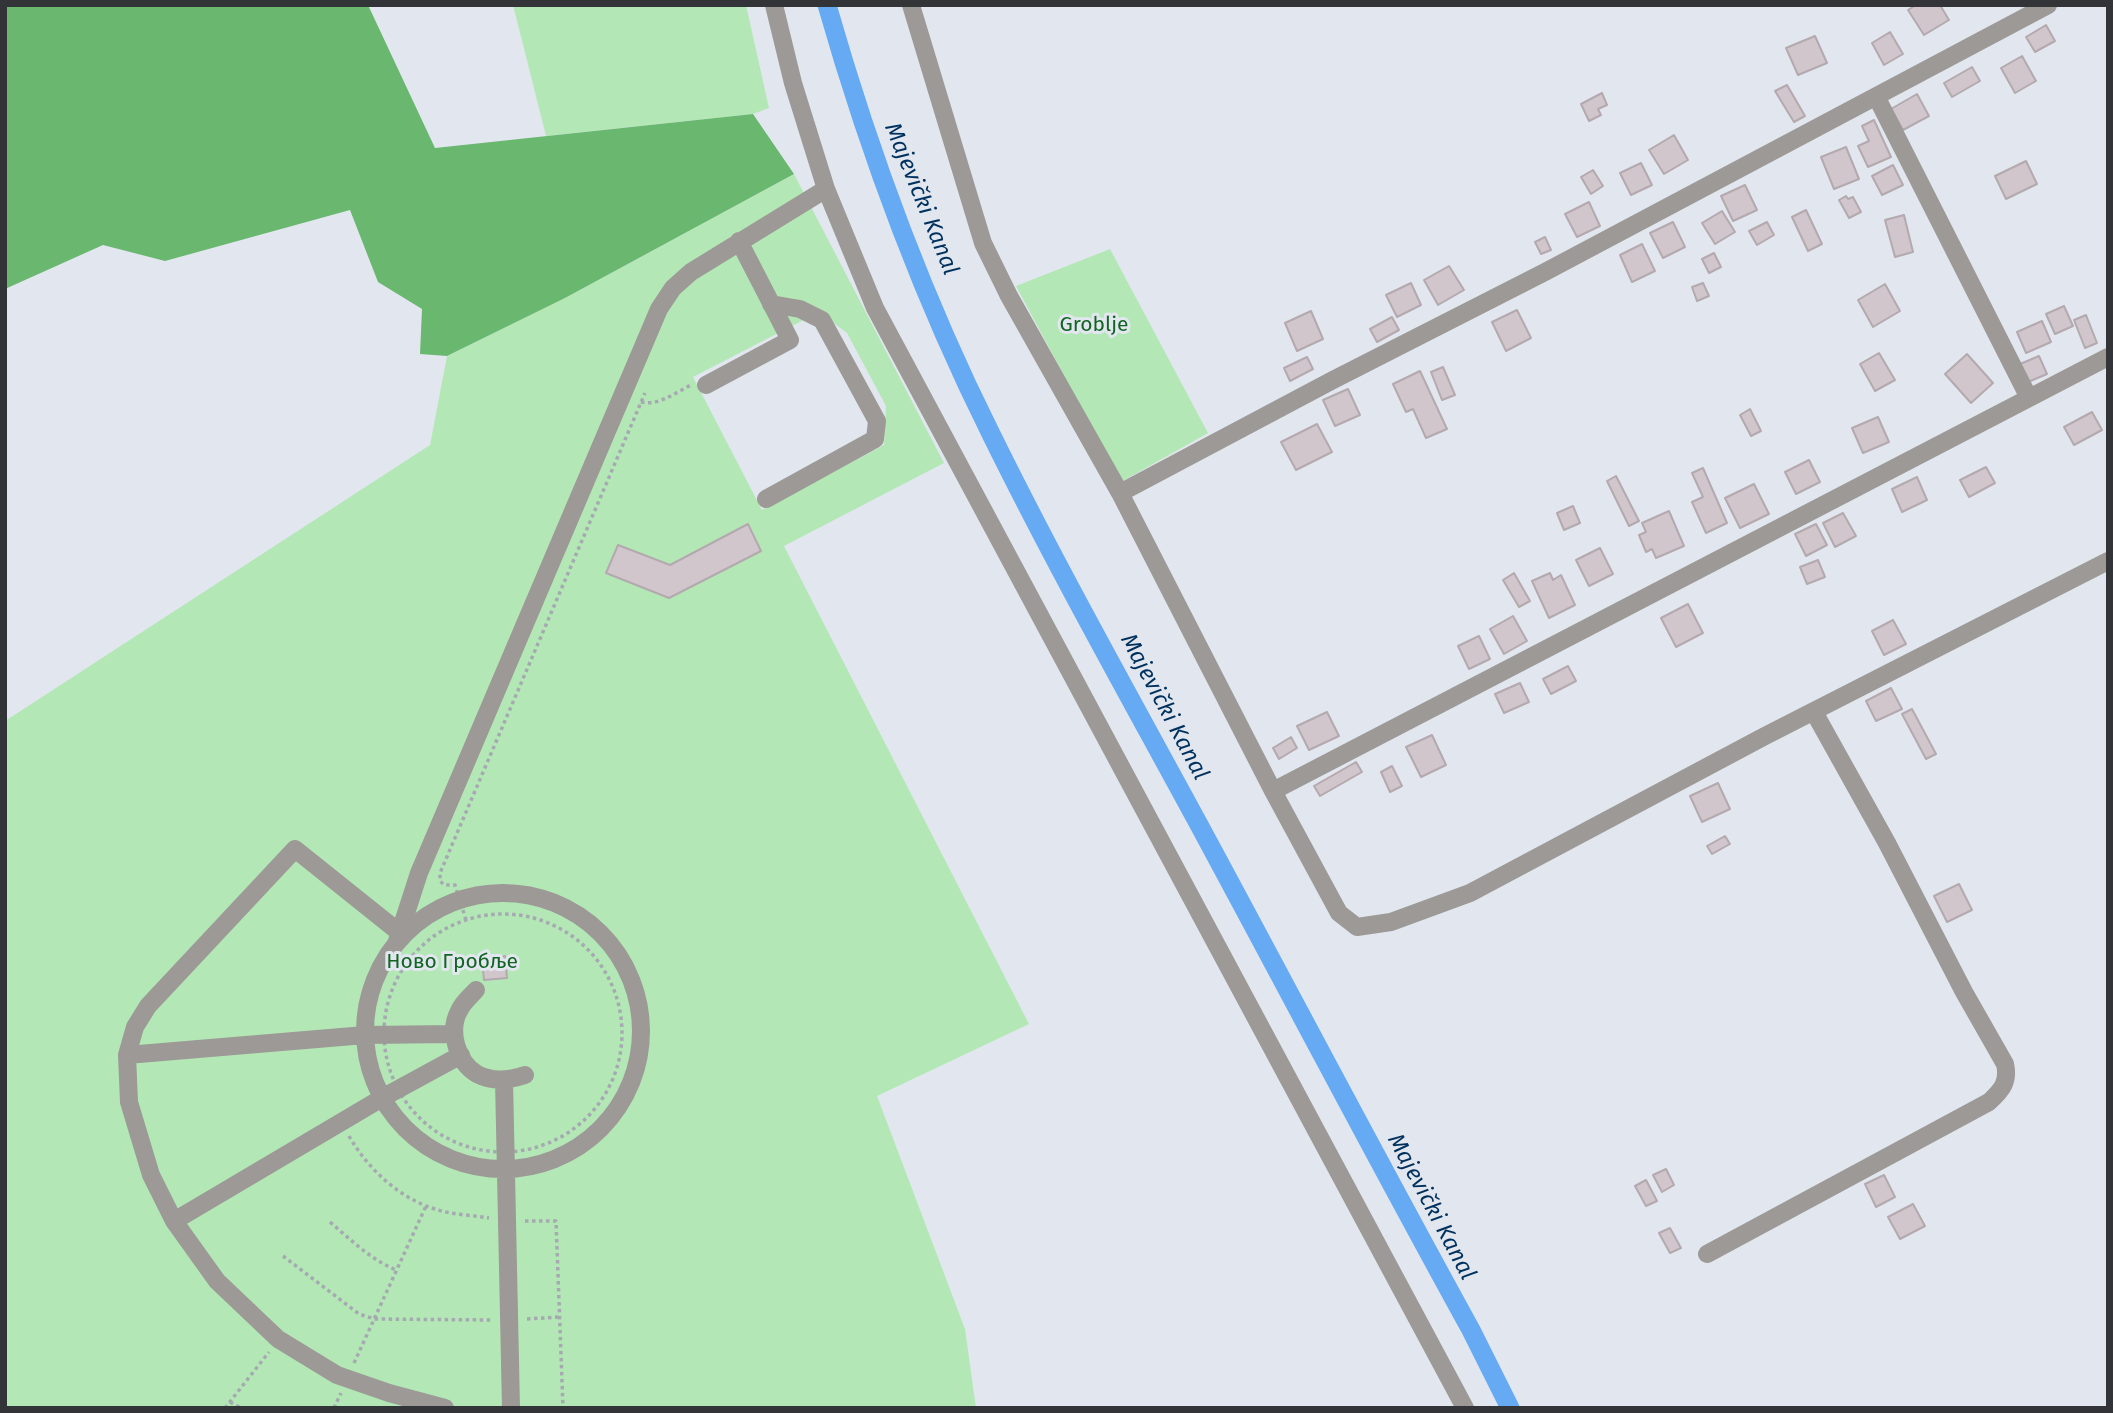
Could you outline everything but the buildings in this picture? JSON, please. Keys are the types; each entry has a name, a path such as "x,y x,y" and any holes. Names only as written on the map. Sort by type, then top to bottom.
{"street":[{"path":"774,5 793,83 826,189 875,308 1465,1408"},
{"path":"911,5 983,243 1009,296 1120,493 1273,791 1339,913 1357,927 1391,922 1470,893 2108,561"},
{"path":"1120,493 1877,98 2048,5"},
{"path":"1877,98 2029,398"},
{"path":"398,939 425,918 459,901 480,896 519,895 548,902 590,925 617,954 627,971 639,1008 641,1028 637,1066 630,1085 610,1118 589,1139 564,1155 546,1162 507,1161 468,1165 432,1149 401,1125 390,1094 373,1079 365,1035 370,997 376,978 398,939 419,873 659,309 673,288 691,272 826,189"},
{"path":"706,385 790,340 740,241"},
{"path":"766,499 875,439 877,421 822,320 800,309 771,304"},
{"path":"1273,791 2108,357"},
{"path":"1707,1254 1989,1102 2001,1091 2007,1074 2005,1064 1964,992 1888,843 1814,712"},
{"path":"398,939 295,849 148,1006 135,1027 127,1055 129,1102 151,1175 174,1221 218,1281 278,1339 337,1375 445,1408"},
{"path":"477,990 458,1012 454,1034 461,1055 477,1074 504,1080 525,1075"},
{"path":"127,1055 365,1035 454,1034"},
{"path":"174,1221 461,1055"},
{"path":"504,1080 510,1408"}],"path":[{"path":"641,402 650,404 659,401 700,380 706,385"},
{"path":"466,920 455,885 444,885 440,881 440,873 646,389"},
{"path":"509,914 546,922 563,930 592,953 604,968 621,1012 620,1058 607,1093 596,1108 583,1122 552,1143 507,1161 443,1137 390,1094 384,1036 391,990 410,958 438,933 466,920 509,914"},
{"path":"342,1122 356,1148 371,1167 404,1195 426,1206 508,1220 556,1221 563,1408"},
{"path":"334,1408 426,1206"},
{"path":"330,1222 362,1250 397,1271"},
{"path":"283,1256 359,1314 374,1319 510,1320 559,1317"},
{"path":"225,1408 278,1339"},
{"path":"230,1402 241,1408"}],"green space":[{"path":"5,5 368,5 435,148 753,114 794,174 565,298 447,356 420,354 422,309 378,282 350,210 165,261 103,245 5,289"},
{"path":"513,5 746,5 769,108 753,114 546,136"},
{"name":"Ново Гробље","path":"794,174 944,463 784,546 1029,1024 877,1096 965,1329 976,1408 5,1408 5,721 430,445 447,356 565,298","holes":["819,312 847,333 886,406 884,445 762,510 693,377"]},
{"name":"Groblje","path":"1110,249 1208,433 1121,482 1016,286"}],"waterway":[{"name":"Majevički Kanal","path":"827,5 899,224 966,383 1069,585 1471,1330 1510,1408"}]}
